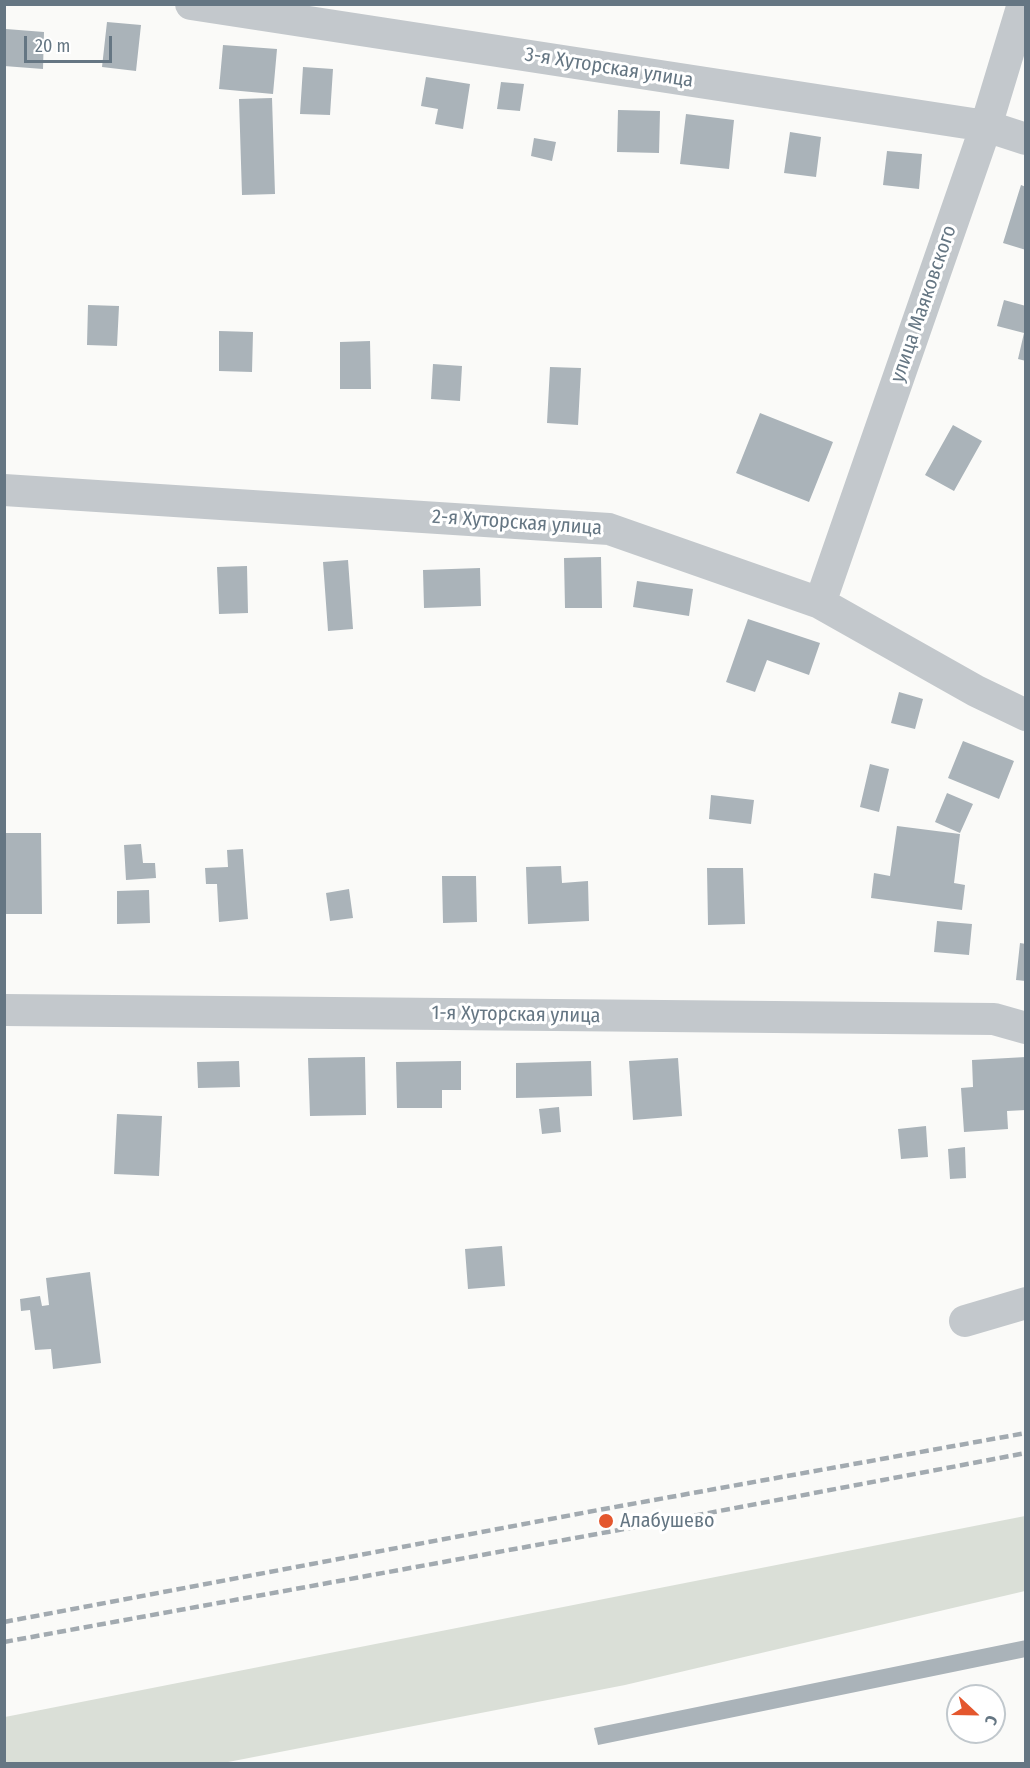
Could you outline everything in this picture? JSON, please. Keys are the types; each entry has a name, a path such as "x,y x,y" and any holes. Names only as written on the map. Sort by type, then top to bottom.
{"street":[{"name":"3-я Хуторская улица","path":"191,4 986,126 1026,140"},
{"name":"улица Маяковского","path":"820,603 986,126 1023,4"},
{"name":"2-я Хуторская улица","path":"4,490 609,529 820,603 976,691 1026,715"},
{"name":"1-я Хуторская улица","path":"4,1010 994,1020 1026,1028"},
{"path":"965,1321 1026,1303"}],"shaded area":[{"path":"1025,1516 1025,1591 625,1685 223,1763 5,1763 5,1717"}],"building":[{"path":"107,22 141,25 136,71 102,67"},
{"path":"6,29 44,32 43,69 4,66"},
{"path":"223,45 277,49 273,94 219,89"},
{"path":"303,67 333,69 330,115 300,114"},
{"path":"426,77 470,84 463,129 435,124 438,109 421,106"},
{"path":"501,82 524,84 520,111 497,109"},
{"path":"272,98 275,194 242,195 239,99"},
{"path":"618,110 660,111 659,153 617,152"},
{"path":"686,114 734,120 729,169 680,164"},
{"path":"790,132 821,137 816,177 784,173"},
{"path":"534,138 556,142 552,161 531,156"},
{"path":"887,151 922,154 919,189 883,185"},
{"path":"1021,185 1026,187 1026,250 1003,243"},
{"path":"1004,300 1026,306 1026,361 1018,359 1024,333 997,326"},
{"path":"88,305 119,306 117,346 87,345"},
{"path":"219,331 253,332 252,372 219,371"},
{"path":"370,341 371,389 340,389 340,342"},
{"path":"433,364 462,366 460,401 431,399"},
{"path":"550,367 581,368 578,425 547,423"},
{"path":"760,413 833,442 809,502 736,473"},
{"path":"953,425 982,441 954,491 925,475"},
{"path":"601,557 602,608 565,608 564,558"},
{"path":"348,560 353,629 328,631 323,562"},
{"path":"247,566 248,613 219,614 217,567"},
{"path":"480,568 481,606 424,608 423,570"},
{"path":"637,581 693,589 689,616 633,607"},
{"path":"748,619 820,643 809,675 767,660 755,692 726,682"},
{"path":"899,692 923,699 915,729 891,723"},
{"path":"963,741 1014,761 999,799 948,778"},
{"path":"870,764 889,769 879,812 860,807"},
{"path":"947,793 973,804 960,833 935,822"},
{"path":"711,795 754,800 751,824 709,819"},
{"path":"897,826 960,834 954,883 965,885 962,910 871,898 874,873 890,876"},
{"path":"4,833 41,833 42,914 4,914"},
{"path":"141,844 143,863 155,863 156,878 126,880 124,845"},
{"path":"243,849 248,919 219,922 217,884 206,884 205,868 228,867 227,850"},
{"path":"561,866 562,883 588,881 589,921 528,924 526,867"},
{"path":"707,868 743,868 745,924 708,925"},
{"path":"442,876 476,876 477,922 443,923"},
{"path":"349,889 353,918 330,921 326,893"},
{"path":"149,890 150,923 117,924 117,891"},
{"path":"937,921 972,924 969,955 934,952"},
{"path":"1020,943 1026,944 1026,981 1016,980"},
{"path":"365,1057 366,1115 310,1116 308,1058"},
{"path":"1026,1057 1026,1110 1007,1111 1008,1129 964,1132 961,1088 973,1087 972,1060"},
{"path":"678,1058 682,1116 633,1120 629,1061"},
{"path":"239,1061 240,1087 198,1088 197,1062"},
{"path":"461,1061 461,1090 442,1090 442,1108 397,1108 396,1062"},
{"path":"591,1061 592,1096 516,1098 516,1063"},
{"path":"559,1107 561,1132 542,1134 539,1109"},
{"path":"117,1114 162,1116 159,1176 114,1174"},
{"path":"926,1126 928,1157 901,1159 898,1129"},
{"path":"965,1147 966,1178 950,1179 948,1149"},
{"path":"502,1246 505,1286 468,1289 465,1249"},
{"path":"90,1272 101,1363 53,1369 51,1349 35,1350 30,1310 21,1311 20,1299 40,1296 42,1306 49,1305 46,1278"},
{"path":"1026,1640 1026,1657 598,1745 594,1728"}],"railway":[{"path":"4,1622 604,1509 1026,1433"},
{"path":"4,1642 1026,1453"}],"place":[{"name":"Алабушево","path":"606,1521"}]}
